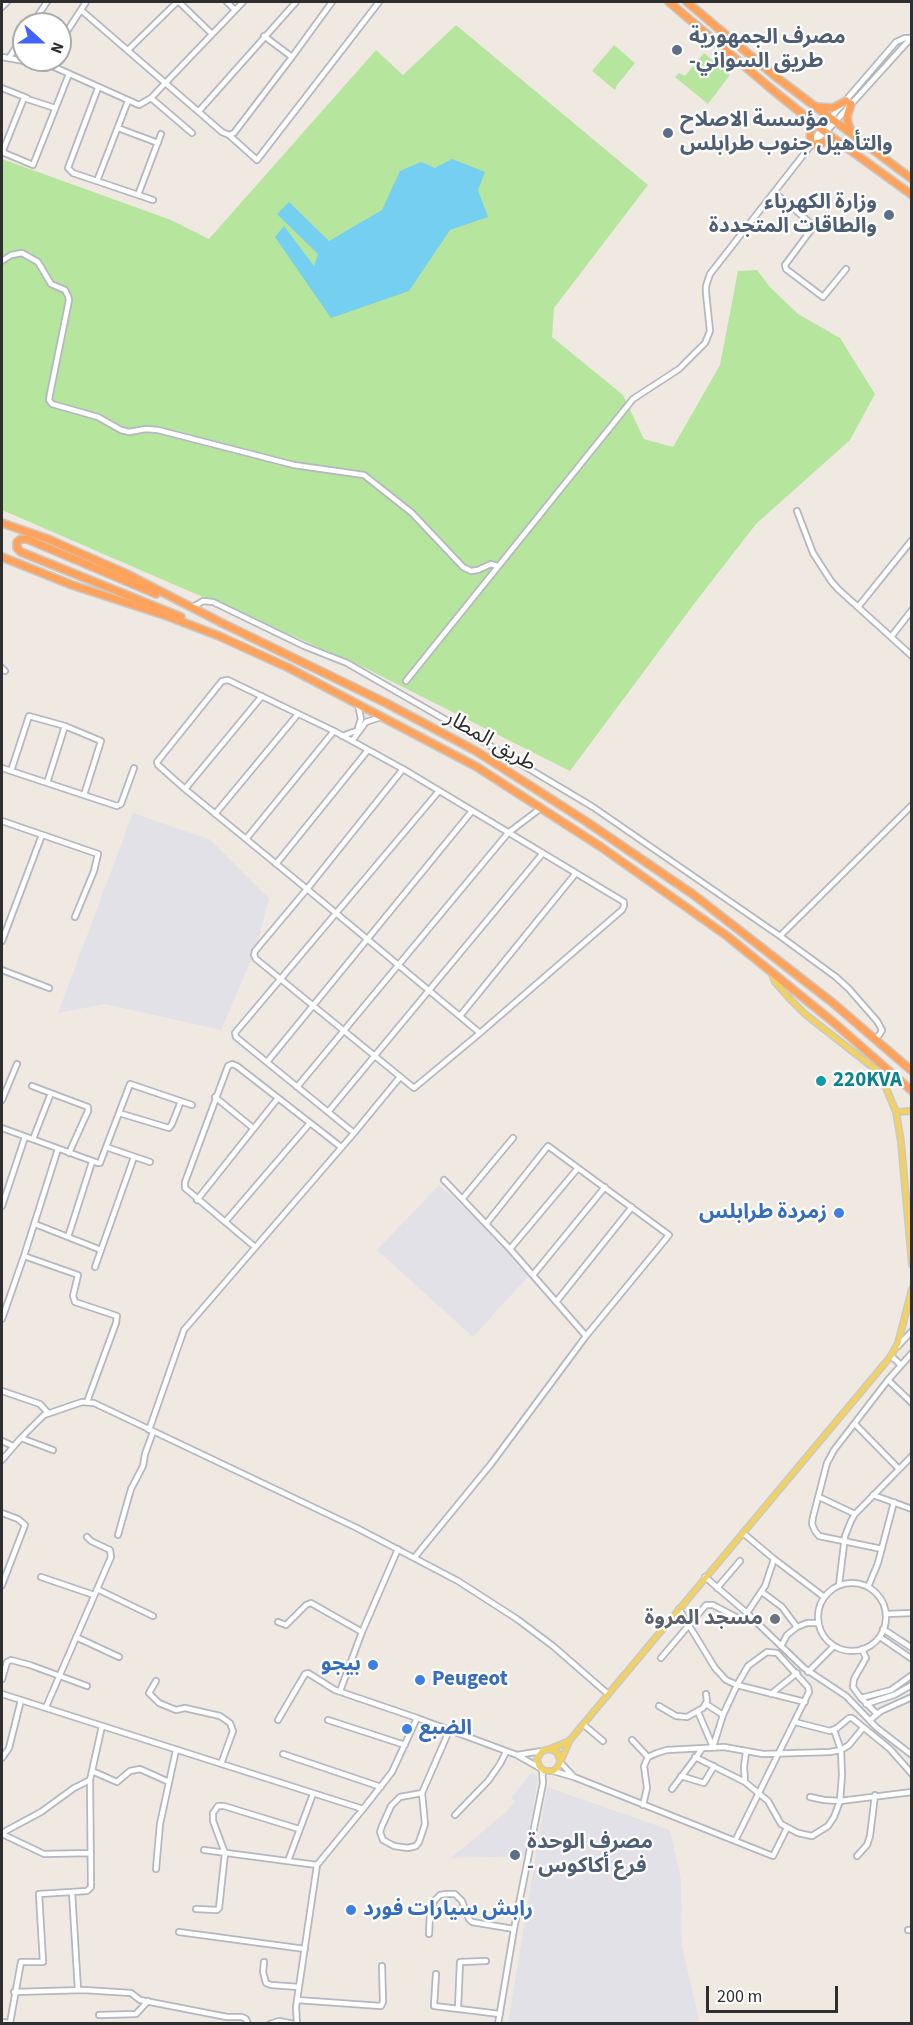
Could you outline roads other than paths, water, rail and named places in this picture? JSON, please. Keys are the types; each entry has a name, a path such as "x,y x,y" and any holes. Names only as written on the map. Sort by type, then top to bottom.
{"highway":[{"path":"669,2 823,130 912,195"},
{"path":"687,2 776,77 912,179"},
{"path":"811,104 833,108 849,103 848,123 858,139"},
{"path":"802,113 810,128 813,143 831,142 845,147"},
{"name":"طريق المطار","path":"2,524 75,550 400,710 476,751 642,858 694,895 757,942 876,1038 912,1071"},
{"path":"222,623 27,539 21,538 17,542 17,548 21,552 169,611 238,645"},
{"name":"طريق المطار","path":"2,557 72,585 166,616 238,645 289,668 477,767 657,886 727,936 832,1021 912,1091"}],"main road":[{"path":"771,971 782,991 805,1014 878,1071 896,1112 901,1142 912,1265"},
{"path":"896,1112 912,1112"},
{"path":"570,1740 558,1767 551,1771 541,1769 537,1759 545,1750 560,1746 570,1740 584,1725 893,1353 912,1289"},
{"path":"545,1750 557,1752 560,1761"}],"street":[{"path":"2,7 7,2"},
{"path":"72,24 86,2"},
{"path":"128,50 178,2 211,33"},
{"path":"227,2 235,10"},
{"path":"65,72 139,105 151,98 243,2"},
{"path":"199,111 296,2"},
{"path":"229,135 234,133 332,2"},
{"path":"81,10 257,160 379,2"},
{"path":"264,36 292,57"},
{"path":"406,681 633,399 674,374 705,343 710,331 706,286 710,273 823,130 911,38"},
{"path":"2,65 5,58"},
{"path":"27,98 22,99 2,152 33,165 69,74"},
{"path":"2,88 55,108"},
{"path":"98,88 68,168 73,173 153,200"},
{"path":"151,98 192,133"},
{"path":"97,181 128,101"},
{"path":"118,128 158,143"},
{"path":"138,195 161,134"},
{"path":"774,192 814,226 785,265 786,269 823,297 846,268"},
{"path":"2,261 11,255 22,253 38,262 51,284 65,291 69,296 50,393 49,400 52,404 98,417 129,432 146,429 158,430 294,465 364,476 412,513 463,567 471,571 491,564 497,566"},
{"path":"797,511 808,543 824,572 838,589 912,656"},
{"path":"858,607 912,540"},
{"path":"193,607 203,601 213,602 360,670 593,807 836,977 849,989 881,1028 881,1033 876,1038"},
{"path":"891,637 912,610"},
{"path":"403,769 306,889 254,954 255,958 280,979 412,1088 415,1088 480,1033 624,907 623,901 403,769 342,735 228,680 222,681 157,760 158,765 185,789 246,839 276,864 306,889 336,914 429,990 480,1033"},
{"path":"185,789 262,696"},
{"path":"358,705 361,719 357,732 359,745"},
{"path":"215,814 298,714"},
{"path":"11,771 29,716 65,726 101,741 84,795"},
{"path":"351,741 366,722 382,717"},
{"path":"47,783 65,726"},
{"path":"246,839 334,731"},
{"path":"342,735 357,732"},
{"path":"276,864 369,750"},
{"path":"2,768 120,806 134,768"},
{"path":"354,1132 297,1088 236,1037 235,1033 439,791"},
{"path":"780,936 912,805"},
{"path":"297,1088 508,833 541,808"},
{"path":"267,1062 472,811"},
{"path":"2,821 98,854 94,871 75,917"},
{"path":"2,940 42,835"},
{"path":"328,1112 543,853"},
{"path":"460,1016 576,873"},
{"path":"2,970 49,987"},
{"path":"2,1100 17,1064"},
{"path":"255,1247 185,1188 185,1182 228,1066 232,1064 342,1147"},
{"path":"118,1535 131,1489 143,1466 151,1431 184,1330 400,1077"},
{"path":"2,1128 92,1162 100,1162 130,1084 192,1105"},
{"path":"32,1086 87,1107 69,1153"},
{"path":"33,1140 51,1093"},
{"path":"215,1097 254,1128"},
{"path":"197,1200 278,1098"},
{"path":"119,1113 169,1128 181,1101"},
{"path":"225,1222 310,1123"},
{"path":"2,1206 25,1137"},
{"path":"463,1198 513,1138"},
{"path":"414,1558 491,1464 586,1336 669,1235 548,1146 486,1224"},
{"path":"106,1147 150,1162"},
{"path":"2,1319 58,1149"},
{"path":"95,1268 134,1157"},
{"path":"68,1237 92,1162"},
{"path":"510,1250 578,1168"},
{"path":"444,1180 463,1198 586,1336"},
{"path":"533,1275 605,1187"},
{"path":"556,1302 632,1207"},
{"path":"35,1224 101,1250"},
{"path":"24,1256 78,1275 73,1296 75,1302 117,1317 87,1402"},
{"path":"901,1365 893,1353 912,1331"},
{"path":"882,1549 819,1536 814,1531 813,1517 830,1456 888,1380 912,1353"},
{"path":"888,1380 912,1402"},
{"path":"2,1391 40,1404 48,1413"},
{"path":"2,1460 21,1437 48,1413 87,1402 94,1403 357,1528 466,1586 553,1646 608,1694"},
{"path":"855,1424 898,1468"},
{"path":"21,1437 54,1450"},
{"path":"2,1442 13,1446"},
{"path":"839,1585 848,1528 855,1514 912,1456"},
{"path":"873,1495 912,1509"},
{"path":"819,1497 855,1514"},
{"path":"868,1587 882,1549 894,1502"},
{"path":"2,1513 18,1519 25,1525 2,1585"},
{"path":"743,1533 824,1597"},
{"path":"46,1707 112,1554 110,1550 87,1537"},
{"path":"340,1691 362,1632 398,1549"},
{"path":"747,1613 762,1592 774,1559"},
{"path":"717,1587 740,1561"},
{"path":"42,1577 95,1592 153,1616"},
{"path":"705,1577 747,1613 806,1670 846,1696 870,1720 912,1755"},
{"path":"854,1582 868,1587 879,1595 886,1614 884,1629 880,1636 872,1644 862,1649 851,1651 834,1646 824,1636 818,1623 818,1610 824,1597 839,1585 854,1582"},
{"path":"762,1592 782,1607 797,1627"},
{"path":"278,1622 286,1625 306,1605 311,1603 362,1632"},
{"path":"661,1658 703,1607 708,1604 736,1617"},
{"path":"679,1609 720,1675 737,1685 805,1702"},
{"path":"886,1614 912,1613"},
{"path":"782,1646 788,1635 797,1627 807,1623 818,1623"},
{"path":"884,1629 912,1648"},
{"path":"880,1636 912,1659"},
{"path":"76,1637 118,1657"},
{"path":"771,1694 806,1670 834,1646"},
{"path":"862,1649 865,1660 853,1683 861,1698 876,1713"},
{"path":"713,1747 723,1715 750,1664 767,1652 777,1653 809,1689 805,1702 735,1841"},
{"path":"2,1678 7,1662 11,1660 87,1686"},
{"path":"278,1720 306,1673 334,1689 517,1755 541,1769 543,1783 498,2024"},
{"path":"861,1698 886,1692 912,1675"},
{"path":"156,1681 149,1693 151,1698 159,1703 176,1710 185,1708 220,1716 230,1723 232,1736 221,1764"},
{"path":"866,1704 888,1698 912,1685"},
{"path":"886,1692 888,1698"},
{"path":"2,1694 363,1809"},
{"path":"659,1706 681,1717 687,1717 698,1712 706,1704 706,1694"},
{"path":"870,1720 876,1713 912,1697"},
{"path":"2,1758 9,1748 21,1700"},
{"path":"706,1704 723,1715"},
{"path":"698,1712 713,1747"},
{"path":"270,2024 279,2021 295,2024 298,1988 317,1865 392,1772 417,1718"},
{"path":"795,1722 826,1731 834,1730 850,1718 890,1749 912,1774"},
{"path":"327,1720 405,1745"},
{"path":"584,1725 603,1741"},
{"path":"2,2022 10,2024 21,1962 43,1962 39,1894 87,1891 91,1887 90,1780 102,1726"},
{"path":"643,1805 647,1788 644,1766 648,1757 668,1750 713,1747 779,1754 830,1752 841,1750 851,1743 863,1728"},
{"path":"695,1757 746,1782 771,1804 778,1821 805,1836 812,1836 828,1826 840,1801 841,1750 834,1730"},
{"path":"422,1792 400,1797 391,1806 380,1832 383,1840 394,1846 408,1848 416,1846 425,1824 422,1792 449,1731"},
{"path":"632,1740 648,1757"},
{"path":"672,1789 702,1749"},
{"path":"156,1869 160,1824 176,1750"},
{"path":"517,1755 545,1750"},
{"path":"455,1815 488,1781 506,1752"},
{"path":"746,1752 744,1767 746,1782"},
{"path":"283,1754 381,1787"},
{"path":"560,1761 574,1776"},
{"path":"681,1776 704,1783 714,1766"},
{"path":"92,1771 117,1782 130,1772 140,1769 169,1782"},
{"path":"543,1783 551,1771 574,1776 773,1856 787,1828"},
{"path":"2,1834 90,1780"},
{"path":"810,1797 840,1801 912,1792"},
{"path":"288,1861 313,1794"},
{"path":"857,1856 868,1840 875,1795"},
{"path":"196,1909 218,1909 225,1853 213,1821 213,1813 220,1805 299,1829"},
{"path":"2,1834 44,1854 91,1852"},
{"path":"204,1850 317,1865"},
{"path":"72,1892 78,1990"},
{"path":"429,1934 430,1913 434,1901 440,1895 446,1894 455,1894 462,1901 472,1922 514,1929"},
{"path":"179,1932 305,1949"},
{"path":"458,2008 460,1962 486,1961"},
{"path":"264,1962 263,1972 266,1983 298,1988"},
{"path":"297,2000 381,2006 384,2002 382,1966"},
{"path":"436,1974 434,2006 500,2014"},
{"path":"14,1992 78,1990 131,1993 140,2000 227,2017 242,2017 248,2024"},
{"path":"99,2015 136,2014 148,2001"}],"water":[{"path":"452,159 485,172 478,190 488,217 450,230 409,291 331,318 275,237 284,226 314,266 318,254 277,214 289,202 329,241 382,210 400,171 421,162 435,168"}],"place":[{"name":"مصرف الجمهورية -طريق السواني","path":"677,50"},
{"name":"مؤسسة الاصلاح والتأهيل جنوب طرابلس","path":"668,133"},
{"name":"وزارة الكهرباء والطاقات المتجددة","path":"889,215"},
{"name":"220KVA","path":"821,1081"},
{"name":"زمردة طرابلس","path":"839,1213"},
{"name":"مسجد المروة","path":"775,1619"},
{"name":"بيجو","path":"373,1665"},
{"name":"Peugeot","path":"420,1680"},
{"name":"الضبع","path":"407,1729"},
{"name":"مصرف الوحدة - فرع أكاكوس","path":"515,1855"},
{"name":"رابش سيارات فورد","path":"351,1910"}]}
